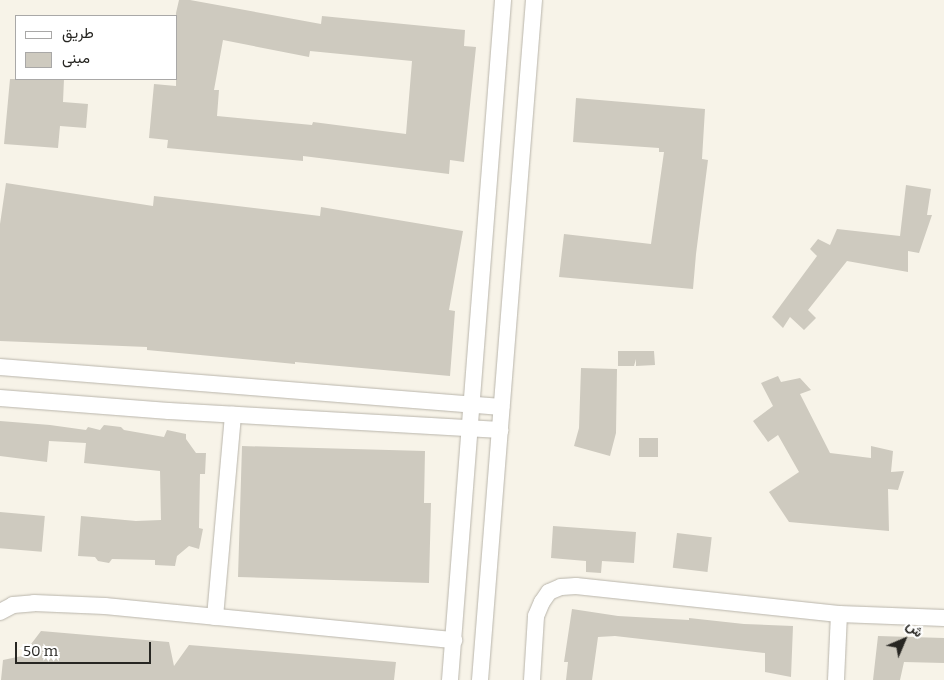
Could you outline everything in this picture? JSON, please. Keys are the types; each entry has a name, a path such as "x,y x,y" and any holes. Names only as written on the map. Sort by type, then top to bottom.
{"street":[{"path":"450,680 503,0"},
{"path":"480,680 534,0"},
{"path":"0,367 502,406"},
{"path":"0,398 233,415 500,430"},
{"path":"215,617 233,415"},
{"path":"532,680 536,616 549,592 561,588 576,586 839,614 944,618"},
{"path":"0,612 13,605 34,603 105,606 454,640"},
{"path":"836,680 839,614"}],"building":[{"path":"179,0 190,0 321,24 322,16 465,30 464,46 476,47 464,162 450,160 449,174 303,156 303,161 167,148 168,140 149,138 154,84 176,86 176,80 178,80 178,15 176,15","holes":["223,40 309,57 310,51 412,61 406,134 313,122 312,125 217,116 219,90 214,90"]},
{"path":"10,79 64,80 63,102 88,104 86,128 60,126 58,148 4,144"},
{"path":"576,98 705,109 702,159 708,160 693,289 559,277 564,234 651,244 664,152 659,152 659,148 573,142"},
{"path":"6,183 153,206 154,196 320,216 321,207 463,231 449,310 455,311 450,376 147,350 147,347 0,341 0,224"},
{"path":"906,185 931,189 927,215 932,215 919,253 908,251 908,272 847,261 808,310 816,318 804,330 790,317 783,328 772,317 817,256 810,249 818,239 830,245 837,229 900,236"},
{"path":"618,351 654,351 655,365 636,366 636,359 634,366 618,366"},
{"path":"581,368 617,369 616,433 610,456 574,446 579,428"},
{"path":"778,376 781,382 800,378 811,390 800,394 830,453 871,458 871,446 893,451 891,472 904,471 898,490 888,489 889,531 789,522 769,492 799,472 778,435 768,442 753,421 773,406 761,383"},
{"path":"0,421 86,430 88,427 100,430 104,425 164,437 167,430 186,434 186,439 196,453 206,453 205,474 200,474 199,528 203,529 199,549 189,546 177,556 175,566 155,565 155,560 112,559 109,563 98,561 95,557 78,556 81,516 136,521 161,520 160,471 84,463 86,443 49,441 47,462 0,456"},
{"path":"639,438 658,438 658,457 639,457"},
{"path":"242,446 425,451 424,503 431,503 429,583 238,577"},
{"path":"0,512 45,516 42,552 0,548"},
{"path":"553,526 636,532 634,563 602,561 601,573 586,572 586,561 551,558"},
{"path":"677,533 712,537 707,572 673,568"},
{"path":"572,609 618,616 689,620 689,618 744,624 793,626 791,677 765,672 765,653 615,636 598,637 592,680 566,680 568,662 564,662"},
{"path":"41,631 169,642 174,666 189,645 396,662 394,680 1,680 3,660 22,656"},
{"path":"878,636 944,638 944,663 904,662 900,680 873,680"}]}
